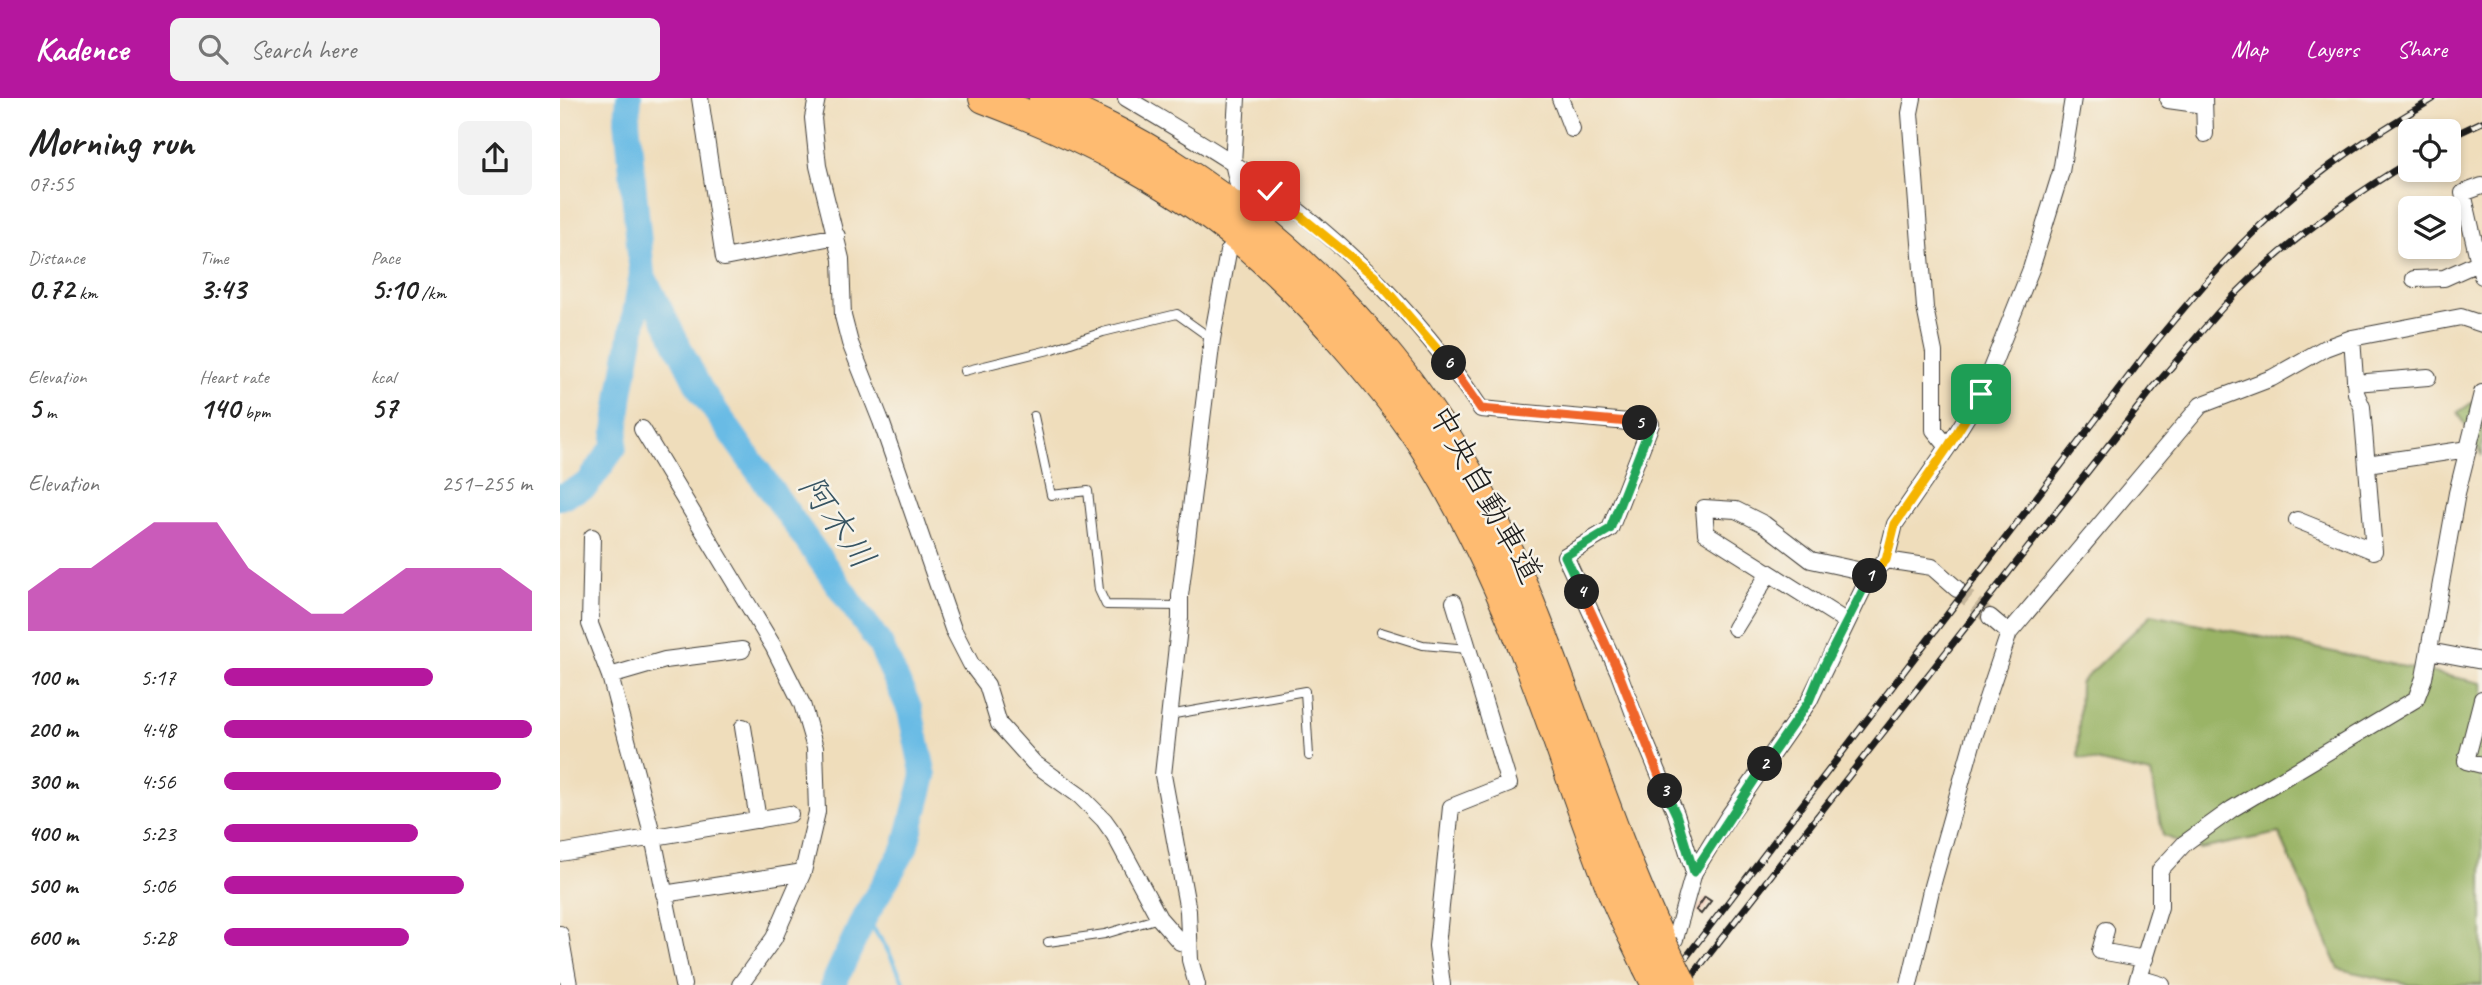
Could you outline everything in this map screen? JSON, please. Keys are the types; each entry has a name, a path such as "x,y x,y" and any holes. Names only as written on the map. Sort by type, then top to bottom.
{"highway":[{"name":"中央自動車道","path":"984,98 1087,141 1172,191 1219,223 1263,258 1322,317 1381,386 1426,449 1464,515 1496,581 1525,651 1614,895 1652,970 1682,985"},
{"name":"中央自動車道","path":"1044,98 1117,133 1169,162 1248,216 1295,256 1358,319 1438,423 1483,502 1514,565 1556,670 1635,886 1652,970"}],"street":[{"path":"700,98 724,258 836,236"},
{"path":"817,98 813,118 818,166 841,259 843,316 850,343 881,421 953,629 971,664 987,685 999,724 1034,763 1080,796 1104,820 1119,842 1159,918 1180,943 1189,945"},
{"path":"1126,98 1233,163 1307,219 1374,276 1457,373 1481,409 1651,424 1610,529 1565,556 1618,671 1676,814 1694,872"},
{"path":"1237,98 1233,163 1239,189"},
{"path":"1560,98 1572,129"},
{"path":"1913,98 1910,113 1920,243 1926,308 1934,352 1934,430 1948,447"},
{"path":"1652,970 1675,939 1694,872 1728,817 1809,701 1871,573 1886,560 1895,524 1981,394 2031,269 2061,172 2073,98"},
{"path":"2168,100 2204,102 2205,134"},
{"path":"2414,279 2444,278 2481,267 2463,193 2482,186"},
{"path":"1197,985 1190,960 1188,911 1163,775 1212,339 1228,252"},
{"path":"1909,985 1932,886 1970,749 2009,633 2201,405 2272,377 2325,348 2352,338 2461,317 2482,324"},
{"path":"2297,520 2374,551 2362,407 2356,383 2352,338"},
{"path":"2356,383 2428,377"},
{"path":"2162,985 2137,982 2160,907 2160,870 2185,843 2232,809 2416,699 2424,678 2457,493 2482,393"},
{"path":"642,429 773,646 802,704 815,748 817,812 803,872 774,938 740,985"},
{"path":"2367,464 2468,449"},
{"path":"1847,622 1706,533 1704,508 1736,510 1764,524 1811,560 1871,573"},
{"path":"592,537 590,624 610,676 653,837 683,985"},
{"path":"1886,560 1933,568 1957,589"},
{"path":"1735,628 1769,573"},
{"path":"1442,985 1437,946 1451,807 1509,784 1454,602"},
{"path":"1990,617 2009,633"},
{"path":"610,676 664,660 742,650"},
{"path":"2429,651 2482,661"},
{"path":"2482,699 2466,761 2482,765"},
{"path":"743,727 758,820"},
{"path":"560,853 790,814"},
{"path":"664,894 803,872"},
{"path":"2106,930 2100,951 2145,959"},
{"path":"560,934 569,985"}],"lane":[{"path":"964,371 1177,314 1212,339"},
{"path":"1034,416 1051,495 1088,491 1099,590 1106,605 1180,606"},
{"path":"1381,632 1423,645 1468,649"},
{"path":"1169,715 1305,691 1309,756"},
{"path":"1048,942 1105,934 1159,918"}],"green space":[{"path":"2482,396 2482,456 2458,412"},
{"path":"2152,614 2482,683 2482,985 2409,985 2339,969 2279,833 2201,849 2163,836 2151,774 2078,757 2080,683"}],"building":[{"path":"1705,897 1711,901 1701,914 1696,910"}],"waterway":[{"name":"阿木川","path":"629,98 627,120 642,274 700,389 880,644 910,710 924,776 905,848 865,916 833,985"},
{"path":"560,497 587,485 614,447 642,274"},
{"path":"865,916 887,949 905,985"}],"tunnel":[{"path":"1957,589 1990,617"}],"railway":[{"path":"1665,985 2145,355 2200,289 2258,227 2317,176 2433,99"},
{"path":"2461,132 2482,122"},
{"path":"1685,985 2154,387 2215,316 2289,246 2336,209 2398,169"}],"route":[{"path":"1270,191 1374,276 1457,373 1481,409 1651,424 1610,529 1565,556 1618,671 1661,776 1694,872 1728,817 1809,701 1871,573 1886,560 1895,524 1981,394"}]}
